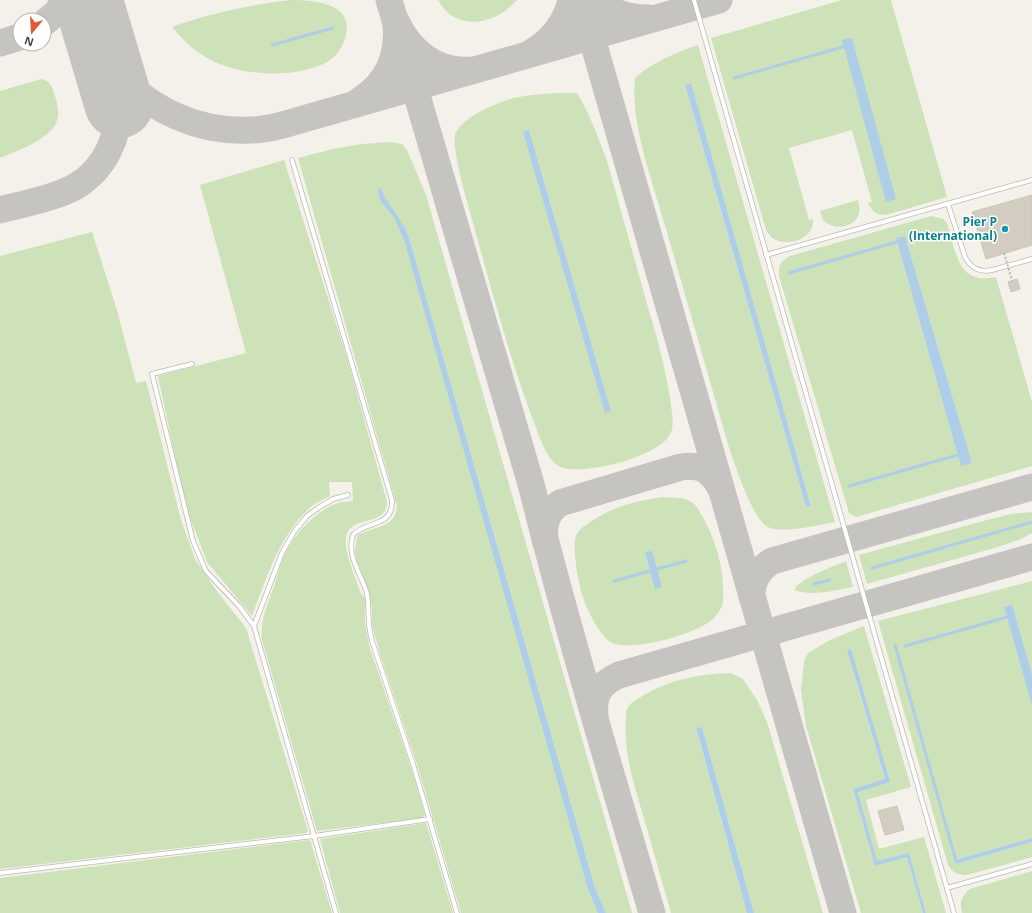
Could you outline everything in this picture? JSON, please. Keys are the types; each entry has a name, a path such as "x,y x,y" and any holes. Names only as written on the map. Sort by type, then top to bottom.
{"lane":[{"path":"694,0 954,913"},
{"path":"292,160 392,500 392,510 386,518 357,530 353,535 351,547 356,567 367,594 372,641 414,764 457,913"},
{"path":"766,255 1032,180"},
{"path":"948,204 965,257 968,263 976,270 987,271 1032,259"},
{"path":"192,364 152,374 192,541 206,571 239,606 254,626 336,913"},
{"path":"254,626 282,554 294,532 307,516 318,508 333,499 348,495"},
{"path":"0,874 314,836 430,819"},
{"path":"947,888 1032,864"}],"path":[{"path":"1004,253 1012,280"}],"green space":[{"path":"292,0 312,1 332,6 345,18 347,27 344,41 336,55 327,62 300,71 285,73 253,72 237,69 211,60 200,53 185,41 172,27 201,17 231,10"},
{"path":"438,0 517,0 508,9 498,15 488,20 476,22 465,21 455,17 446,10"},
{"path":"842,0 891,0 947,197 886,215 875,212 871,209 868,203 872,202 852,130 789,148 809,220 813,219 810,232 799,240 792,242 778,241 772,238 766,230 711,38"},
{"path":"698,45 835,522 810,527 781,530 774,529 768,527 762,522 751,504 730,451 644,155 636,115 634,96 635,78 657,63","holes":["690,83 811,506 806,507 685,85"]},
{"path":"41,79 49,83 55,96 58,106 58,117 55,125 43,137 34,143 0,158 0,91"},
{"path":"551,93 577,93 590,118 607,161 664,365 673,418 673,425 670,435 654,449 621,462 582,469 563,468 557,465 552,461 545,450 540,438 523,393 497,310 466,198 458,166 454,140 458,129 464,123 490,107 514,98","holes":["529,130 611,411 523,132"]},
{"path":"391,142 402,144 407,150 426,195 632,913 606,913 595,888 410,241 405,228 385,197 381,188 377,190 380,199 394,218 405,242 594,904 598,913 461,913 417,764 381,657 372,625 372,609 369,591 356,559 355,551 357,537 366,531 384,525 393,519 397,506 298,158 333,149 362,144"},
{"path":"284,160 348,361 387,502 385,510 381,515 354,525 349,530 346,537 346,543 349,558 361,594 365,598 365,624 370,649 410,765 425,815 422,818 317,831 262,640 264,614 289,546 308,522 324,510 341,502 353,501 352,482 329,482 330,496 312,506 291,530 275,557 252,616 207,562 185,504 158,376 246,353 200,185"},
{"path":"858,200 859,213 854,222 850,224 839,227 829,225 822,218 820,211"},
{"path":"931,216 943,219 947,223 956,255 960,264 966,271 973,276 983,278 996,277 1032,402 1032,466 856,517 849,513 779,276 781,264 790,256","holes":["905,236 972,463 961,465 896,238"]},
{"path":"92,232 117,310 136,383 146,381 181,520 195,559 216,590 246,628 308,831 306,833 0,869 0,256"},
{"path":"662,497 679,498 691,501 701,514 718,552 722,573 723,605 713,619 705,625 679,636 647,644 620,645 610,642 602,634 594,622 587,609 582,594 575,559 576,536 583,527 597,517 633,503"},
{"path":"1032,512 1032,533 1019,540 867,584 859,555 1011,514"},
{"path":"846,561 853,587 817,593 795,590 799,584 811,576"},
{"path":"1032,581 1032,674 1012,604 1004,607 1032,706 1032,838 955,860 956,864 1032,842 1032,857 967,875 958,874 948,865 878,621"},
{"path":"864,626 911,787 866,800 879,849 924,837 946,913 926,913 909,853 877,862 858,791 889,782 847,651 885,780 853,789 875,866 907,857 923,913 861,913 806,726 801,690 804,661 808,653 830,640"},
{"path":"731,673 743,679 757,700 767,722 823,913 754,913 702,727 696,729 747,913 671,913 634,785 628,759 626,747 627,710 630,704 634,701 675,681 697,676"},
{"path":"426,823 453,913 340,913 320,839"},
{"path":"310,840 332,913 0,913 0,878"},
{"path":"1032,871 1032,913 962,913 962,900 970,889"}],"water":[{"path":"852,38 896,199 886,202 842,40"},
{"path":"691,83 811,506 806,507 685,85"},
{"path":"529,130 611,411 605,413 523,132"},
{"path":"381,188 385,197 405,228 410,241 595,888 606,913 598,913 588,889 404,240 394,218 380,200 377,189"},
{"path":"905,236 972,463 961,466 896,238"},
{"path":"652,551 662,587 655,589 645,552"},
{"path":"1012,604 1032,674 1032,706 1004,607"},
{"path":"851,649 890,782 858,792 877,861 909,853 926,913 923,913 907,857 875,866 853,789 885,779 847,650"},
{"path":"702,727 754,913 747,913 696,728"},
{"path":"1032,838 1032,842 956,864 955,860"}],"building":[{"name":"Pier P (International)","path":"1032,195 1032,245 986,259 972,212"},
{"path":"1017,279 1020,289 1011,292 1008,282"},
{"path":"897,806 904,830 885,835 878,811"}],"waterway":[{"path":"272,45 333,28"},
{"path":"734,78 846,46"},
{"path":"789,273 900,241"},
{"path":"849,486 961,454"},
{"path":"872,568 1032,522"},
{"path":"614,581 686,561"},
{"path":"814,584 830,580"},
{"path":"905,646 1011,616"},
{"path":"895,645 957,861"}],"taxiway":[{"path":"52,16 57,12 64,0"},
{"path":"389,0 531,484 574,645 652,913"},
{"path":"532,52 552,37 566,16 571,0"},
{"path":"581,0 843,913"},
{"path":"594,0 620,14 648,18"},
{"path":"103,53 117,73 130,86 161,109 178,117 214,128 257,130 283,125 719,0"},
{"path":"359,101 378,85 385,77 390,67 396,46 396,21 408,41 425,58 446,68 470,70"},
{"path":"0,43 12,39"},
{"path":"0,210 61,193 78,185 88,178 109,150 117,128 119,104"},
{"path":"545,540 545,524 549,514 560,503 681,467 694,466 705,470 713,477 721,489"},
{"path":"752,595 753,584 757,575 772,561 1032,487"},
{"path":"595,717 596,696 602,686 612,678 619,675 1032,557"}],"runway":[{"path":"88,0 119,104"}],"place":[{"name":"Pier P (International)","path":"1005,229"}]}
